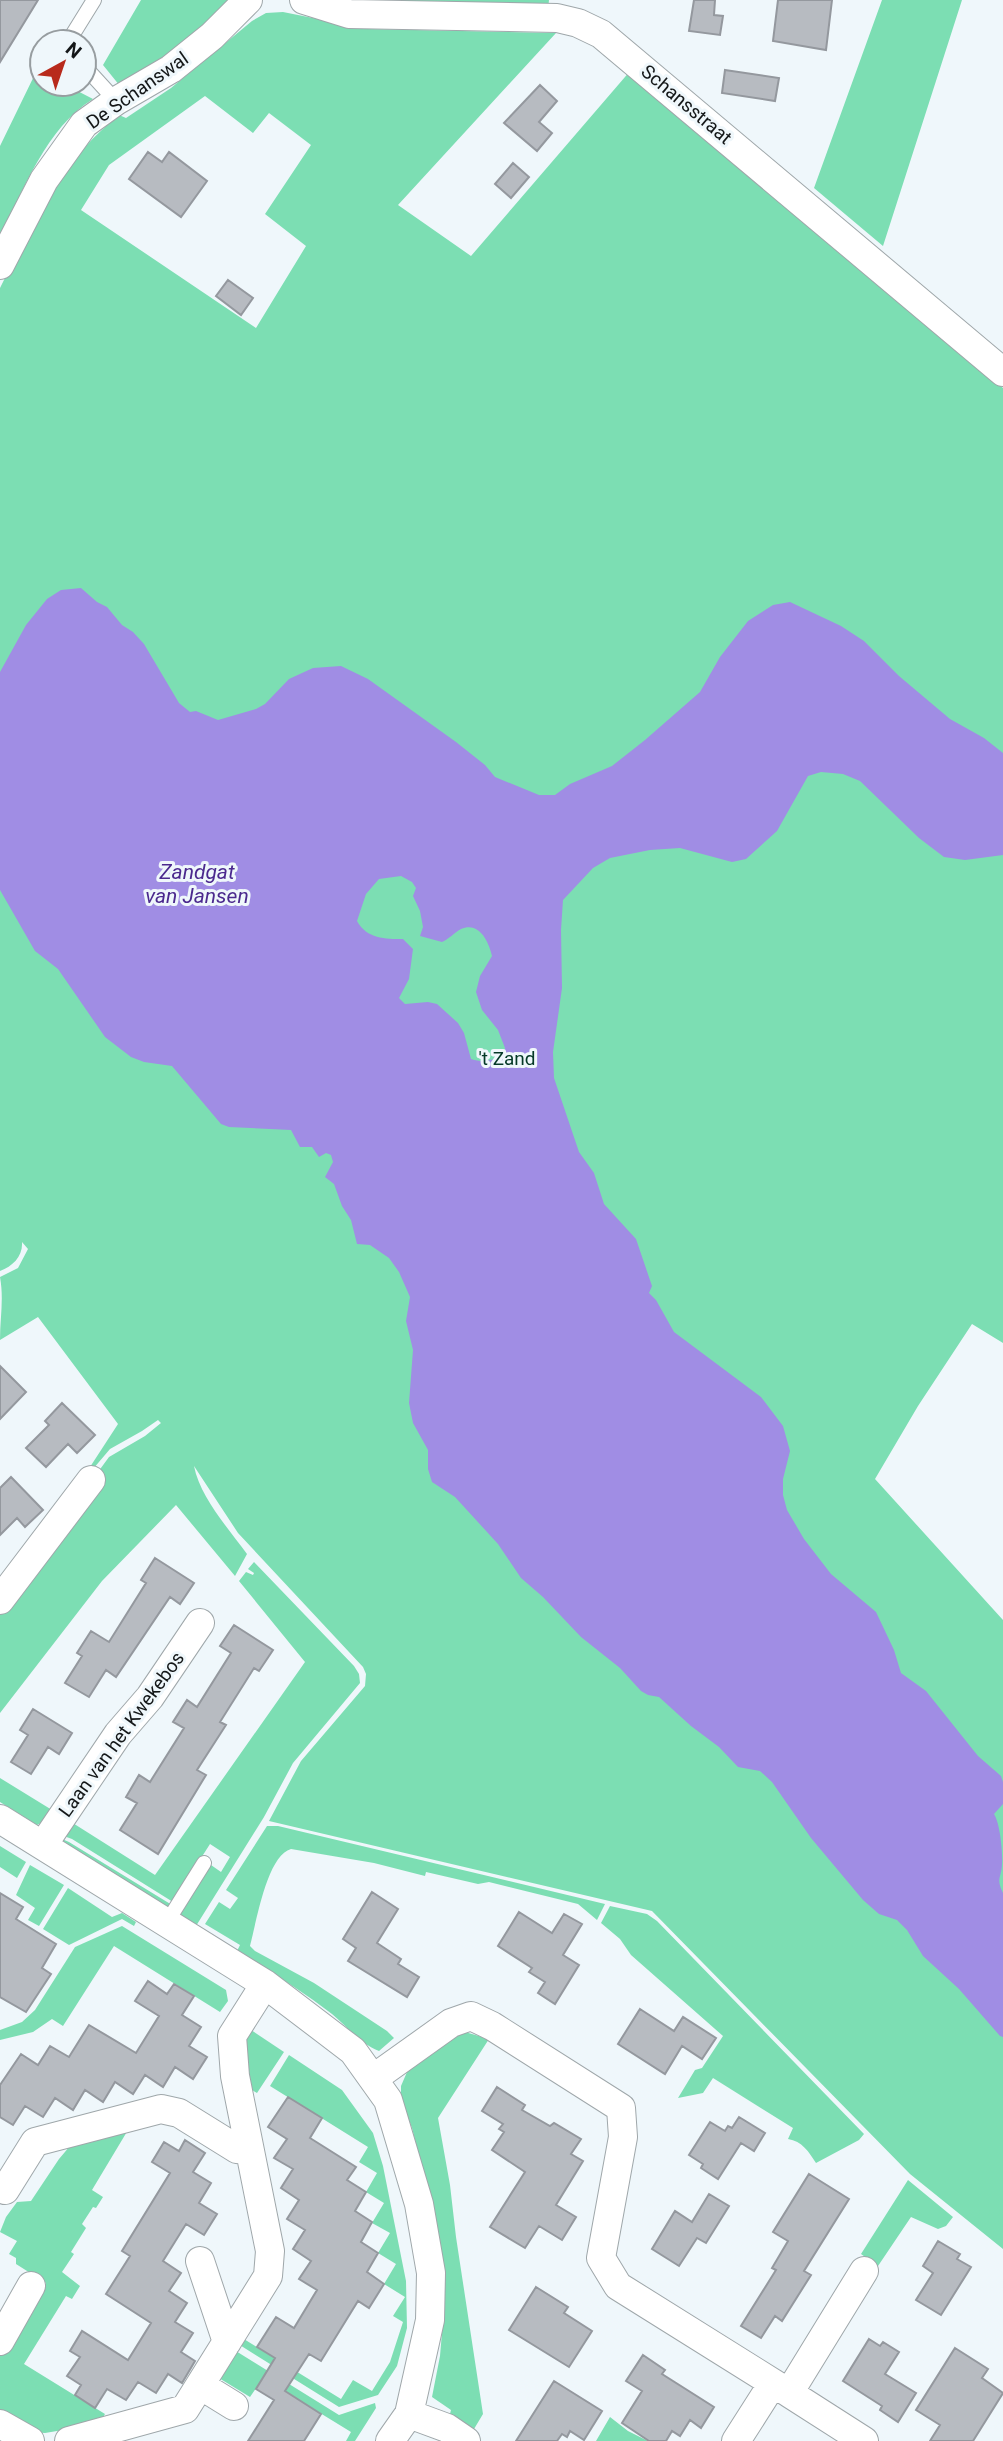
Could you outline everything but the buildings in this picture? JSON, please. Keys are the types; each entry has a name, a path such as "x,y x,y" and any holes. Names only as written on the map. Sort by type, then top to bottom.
{"street":[{"name":"De Schanswal","path":"0,265 52,169 84,124 116,101 171,69 212,36 248,0"},
{"name":"Schansstraat","path":"303,0 349,14 557,18 578,23 601,34 1003,372"},
{"path":"0,1600 91,1480"},
{"name":"Laan van het Kwekebos","path":"43,1845 118,1734 150,1698 200,1623"},
{"path":"0,1819 265,1984 353,2051 388,2100 415,2191 431,2273 430,2320 409,2414 390,2441"},
{"path":"69,2441 185,2409 268,2276 270,2251 248,2150 235,2076 232,2036 265,1984"},
{"path":"374,2078 451,2023 471,2016 492,2026 621,2108 623,2137 601,2258 618,2286 864,2441"},
{"path":"5,2190 35,2142 161,2109 179,2113 237,2149 248,2150"},
{"path":"200,2261 227,2342"},
{"path":"736,2441 781,2388 864,2270"},
{"path":"0,2341 31,2286"},
{"path":"200,2385 233,2406"},
{"path":"409,2414 447,2428 466,2441"},
{"path":"0,2424 26,2440"}],"lane":[{"path":"77,28 94,0"},
{"path":"98,81 116,101"},
{"path":"167,1922 204,1863"}],"green space":[{"path":"141,0 233,0 174,53 120,86 103,65"},
{"path":"331,0 549,0 548,9"},
{"path":"882,0 962,0 883,246 814,188"},
{"name":"'t Zand","path":"283,12 368,29 556,33 398,205 471,256 631,70 1003,388 1003,1343 972,1324 918,1406 875,1479 1003,1620 1003,2249 910,2174 652,1911 269,1821 301,1761 365,1686 366,1674 363,1667 238,1533 194,1466 208,1501 247,1554 235,1576 176,1505 102,1581 0,1713 0,1606 109,1457 145,1436 161,1423 158,1420 110,1449 93,1469 90,1467 118,1424 38,1317 0,1340 0,1277 18,1268 28,1249 22,1242 21,1252 16,1260 0,1271 0,288 49,194 79,153 119,115 126,118 171,88 252,21 266,13","holes":["205,96 253,133 269,113 311,145 265,214 306,246 256,328 81,210 109,165"]},
{"path":"28,88 28,98 93,99 76,111 49,143 0,237 0,146"},
{"path":"254,1562 354,1666 360,1683 293,1763 264,1817 196,1926 179,1915 211,1865 221,1872 230,1857 210,1844 173,1902 72,1839 61,1835 68,1820 155,1875 305,1662 239,1581 246,1572 253,1575 248,1569"},
{"path":"0,1778 52,1810 43,1822 37,1825 0,1802"},
{"path":"267,1826 278,1826 605,1904 597,1920 578,1904 489,1882 478,1884 426,1872 425,1876 374,1863 291,1849 283,1854 269,1877 250,1946 314,1983 387,2031 394,2038 379,2051 360,2039 309,1997 237,1951 240,1945 205,1924 219,1902 230,1909 238,1898 226,1890"},
{"path":"62,1839 69,1842 172,1905 169,1909"},
{"path":"0,1846 26,1862 17,1878 0,1867"},
{"path":"30,1865 64,1885 39,1926 28,1920 35,1908 16,1895"},
{"path":"68,1888 112,1917 122,1913 136,1922 134,1926 122,1919 69,1945 43,1929"},
{"path":"610,1906 647,1914 657,1921 864,2134 859,2140 816,2163 801,2145 788,2139 793,2128 713,2078 703,2093 678,2098 695,2070 702,2068 723,2036 631,1955 620,1939 601,1923"},
{"path":"122,1926 226,1990 228,2001 220,2012 114,1946 63,2026 52,2019 33,2032 0,2040 0,2030 22,2022 35,2010 75,1947"},
{"path":"248,2028 284,2052 257,2093 244,2085 243,2036"},
{"path":"465,2032 489,2039 438,2118 483,2414 474,2429 450,2414 451,2410 432,2397 443,2321 426,2184 412,2128 401,2100 401,2086 407,2072 452,2037"},
{"path":"289,2055 342,2090 373,2133 383,2166 406,2281 407,2328 397,2366 378,2395 339,2407 235,2342 239,2336 341,2399 353,2380 372,2391 390,2362 403,2322 393,2316 405,2297 384,2284 396,2264 378,2253 390,2233 372,2223 384,2203 366,2192 377,2173 359,2162 368,2147 270,2086"},
{"path":"128,2130 92,2190 103,2197 82,2224 86,2228 62,2272 80,2286 72,2299 66,2296 24,2364 105,2414 99,2424 45,2433 32,2432 0,2414 0,2356 46,2283 16,2264 16,2258 9,2254 17,2241 0,2232 6,2217 17,2202 31,2201 70,2146"},
{"path":"908,2180 953,2217 946,2226 938,2229 911,2217 878,2266 861,2254"},
{"path":"231,2348 339,2415 375,2403 376,2408 355,2441 346,2441 351,2432 263,2378 250,2397 214,2375"},
{"path":"610,2417 628,2431 648,2441 596,2441"}],"water":[{"name":"Zandgat van Jansen","path":"81,588 107,607 122,625 144,644 179,703 190,712 196,711 218,720 256,709 265,704 289,679 313,668 341,666 368,679 456,742 485,765 495,777 539,795 555,795 570,784 612,766 700,692 720,657 748,621 773,605 790,602 841,626 864,641 899,676 950,719 984,738 1003,753 1003,855 965,860 944,857 919,838 860,781 843,774 821,772 808,776 777,831 746,859 732,862 680,848 650,850 610,858 593,868 563,900 562,988 553,1052 554,1078 579,1152 594,1173 604,1204 636,1239 652,1286 649,1293 656,1300 674,1332 761,1397 783,1426 790,1451 783,1479 783,1495 787,1510 804,1539 831,1574 876,1612 894,1650 901,1673 926,1691 978,1756 1001,1776 1003,1804 994,1814 1002,1853 999,1881 1003,1893 1003,2037 959,1989 923,1956 907,1930 897,1920 879,1914 863,1900 811,1838 772,1782 760,1771 738,1767 719,1747 659,1697 641,1691 620,1668 581,1637 521,1578 498,1544 455,1497 432,1482 428,1469 428,1450 413,1423 409,1403 413,1350 406,1321 410,1297 399,1272 389,1258 370,1245 357,1244 351,1220 342,1206 334,1184 325,1177 333,1162 331,1155 326,1153 319,1157 312,1147 300,1147 291,1130 229,1127 221,1124 172,1066 131,1057 105,1037 58,969 35,951 0,890 0,672 26,625 47,599 61,590","holes":["401,876 412,882 416,888 413,896 423,927 420,936 442,942 468,927 478,931 489,945 492,956 480,976 476,992 482,1010 498,1030 505,1048 503,1054 484,1061 471,1059 464,1033 458,1023 437,1004 405,1004 399,998 409,979 413,949 403,939 371,935 357,921 366,894 379,879"]}]}
